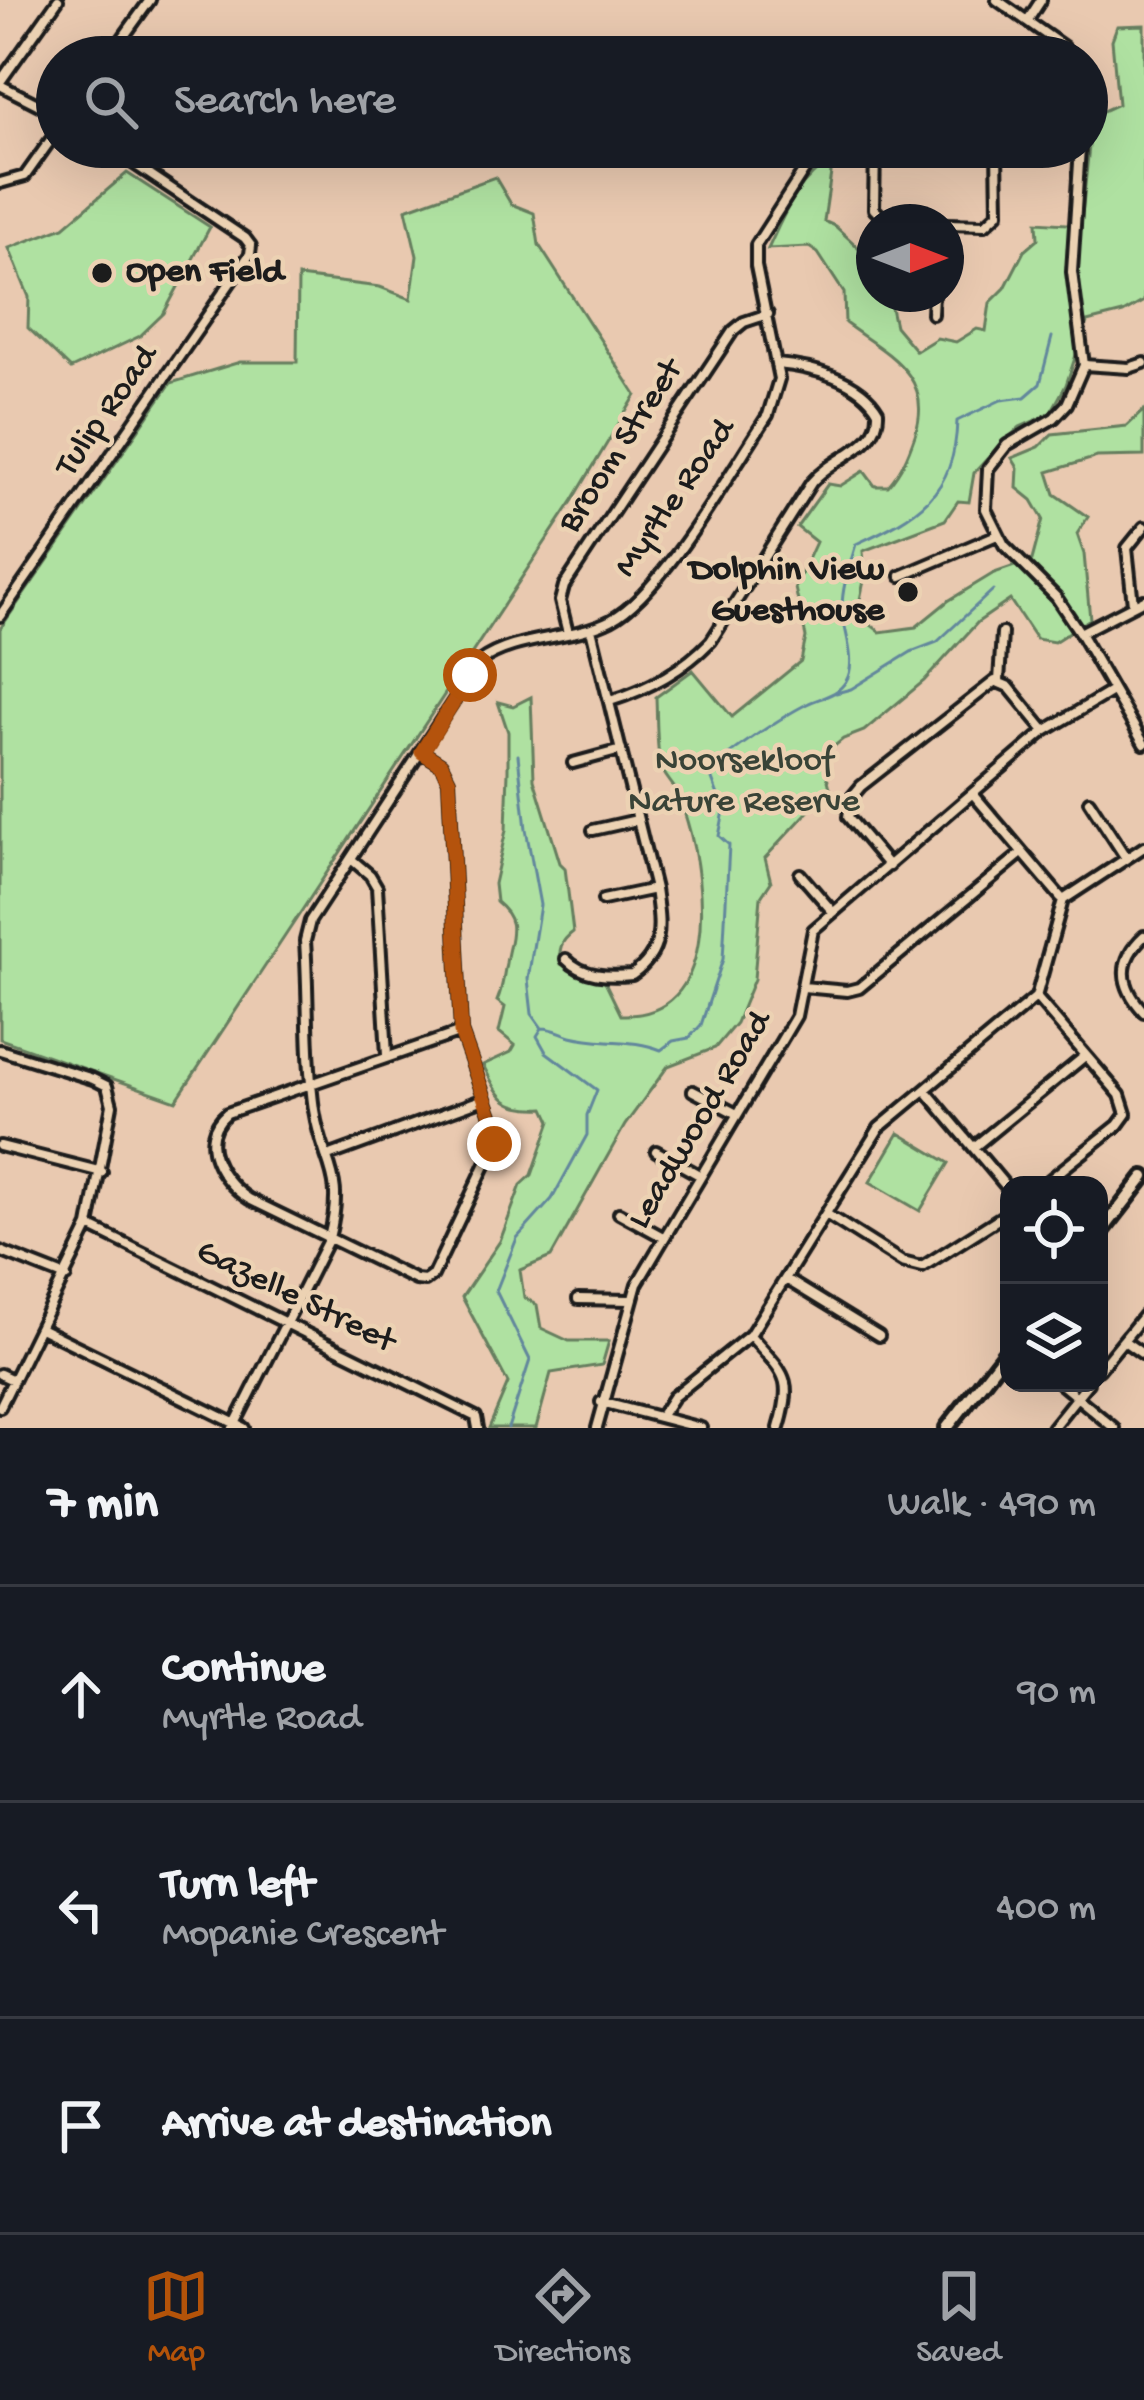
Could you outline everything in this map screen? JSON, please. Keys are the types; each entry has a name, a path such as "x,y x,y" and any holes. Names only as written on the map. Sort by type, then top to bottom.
{"street":[{"path":"36,103 0,84 58,0"},
{"path":"124,36 150,0"},
{"path":"997,0 1047,36"},
{"path":"1028,20 1041,0"},
{"path":"0,183 26,176 36,161"},
{"name":"Tulip Road","path":"0,616 240,273 251,250 245,238 140,168"},
{"name":"Myrtle Road","path":"237,1426 329,1238 337,1183 314,1112 307,926 479,662 496,651 591,629 615,618 656,582 768,415 779,388 756,245 806,168"},
{"path":"874,204 875,168"},
{"path":"964,224 986,224 998,213 998,168"},
{"path":"1079,168 1072,272 1084,365 1067,404 1054,418 1007,445 988,469 986,509 997,535 1056,597 1144,744"},
{"name":"Broom Street","path":"568,634 560,601 564,586 733,331 767,314"},
{"path":"1084,365 1129,368 1144,363"},
{"path":"610,701 655,685 696,657 711,641 811,483 826,465 869,442 877,426 878,411 860,390 803,366 777,364"},
{"path":"1133,604 1127,548 1144,527"},
{"path":"901,576 997,535"},
{"path":"1080,634 1144,600"},
{"path":"566,958 574,967 597,975 632,976 655,952 661,932 655,889 591,629"},
{"path":"999,681 1003,633"},
{"path":"889,866 850,820 853,795 990,682 1010,687 1046,731"},
{"name":"Leadwood Road","path":"597,1428 630,1300 796,1016 809,937 1046,731 1112,691"},
{"path":"573,763 621,750"},
{"path":"422,752 441,764 450,785 461,1032 494,1124 490,1155 430,1278 416,1280 238,1192 218,1167 212,1140 217,1121 227,1113 461,1032"},
{"path":"974,795 1063,900"},
{"path":"1089,801 1126,858"},
{"path":"593,830 638,820"},
{"path":"660,1417 673,1397 750,1335 879,1128 1036,998 1063,900 1144,847"},
{"path":"803,986 859,988 1022,853"},
{"path":"351,860 377,887 387,1055"},
{"path":"800,874 833,912"},
{"path":"603,900 655,889"},
{"path":"1144,936 1132,948 1123,975 1126,988 1144,1012"},
{"path":"1036,998 1123,1100 1124,1119 1054,1176"},
{"path":"0,1050 93,1079 111,1093 102,1172 89,1226 0,1406"},
{"path":"974,1148 1085,1056"},
{"path":"926,1090 1000,1179"},
{"path":"694,1091 737,1114"},
{"path":"328,1156 484,1099"},
{"path":"0,1146 102,1172"},
{"path":"656,1151 701,1176"},
{"path":"1108,1223 1144,1177"},
{"path":"620,1213 663,1237"},
{"path":"825,1214 902,1262 922,1268 1000,1218"},
{"name":"Gazelle Street","path":"89,1226 477,1422"},
{"path":"0,1251 66,1276"},
{"path":"786,1279 879,1336"},
{"path":"578,1299 630,1300"},
{"path":"1108,1360 1144,1315"},
{"path":"40,1328 237,1426"},
{"path":"750,1335 787,1382 788,1399 779,1428"},
{"path":"1124,1342 1144,1355"},
{"path":"947,1428 1000,1360"},
{"path":"0,1374 13,1380"},
{"path":"1072,1392 1114,1428"},
{"path":"1052,1428 1080,1392"},
{"path":"601,1402 701,1428"}],"green space":[{"name":"Noorsekloof Nature Reserve","path":"1144,25 1144,301 1123,313 1087,322 1066,385 1050,414 1020,427 996,449 974,473 969,502 958,501 945,520 863,551 865,576 857,614 880,632 916,627 994,573 1032,560 1043,519 1032,500 1017,488 1018,468 1012,458 1039,447 1052,434 1127,426 1144,410 1144,456 1097,457 1048,472 1055,494 1088,517 1077,534 1084,554 1090,619 1054,642 1036,639 1010,600 978,622 924,681 864,731 843,739 822,756 830,788 765,858 771,882 761,897 754,979 736,1023 715,1048 668,1066 625,1125 551,1257 520,1270 524,1297 537,1305 541,1328 569,1341 609,1341 602,1365 551,1373 536,1428 489,1428 508,1383 462,1297 500,1241 521,1185 532,1175 551,1121 545,1108 520,1107 505,1100 483,1065 511,1052 515,1045 499,1032 505,1007 497,1001 512,930 509,916 496,902 494,884 506,830 508,771 508,732 498,702 513,706 531,697 534,779 565,868 573,932 561,946 561,964 603,978 621,1015 653,1010 676,995 690,972 701,911 687,821 660,763 656,697 693,670 732,717 801,661 806,637 795,588 816,542 797,527 828,484 840,486 864,471 875,486 888,486 907,456 919,414 913,381 903,368 845,323 844,293 818,253 809,247 768,249 780,222 801,187 820,168 832,168 824,221 856,245 856,312 892,312 895,326 916,351 937,338 956,342 977,329 986,331 990,303 1005,288 1024,251 1038,239 1037,222 1081,225 1087,168 1108,168 1108,109 1118,104 1112,40 1117,26"},
{"name":"Open Field","path":"127,173 210,227 164,313 140,336 71,369 28,328 29,297 9,248 64,227"},
{"path":"495,177 511,204 534,213 539,245 636,395 573,500 176,1101 0,1039 0,629 171,383 240,362 297,362 298,277 380,287 411,299 417,256 406,209"},
{"path":"899,1133 949,1163 920,1211 870,1182"}],"waterway":[{"path":"508,1428 530,1360 496,1291 517,1238 552,1199 587,1135 587,1115 597,1090 546,1052 537,1036 546,1028 661,1050 689,1038 701,1025 723,959 729,845 719,836 724,811 710,774 754,736 842,686 851,664 842,600 856,544 929,500 949,468 957,421 1001,400 1025,397 1040,384 1052,337"},
{"path":"836,693 937,642 993,590"},
{"path":"518,755 540,905 528,979 532,1014 542,1028"}],"place":[{"name":"Open Field","path":"102,273"},
{"name":"Dolphin View Guesthouse","path":"908,592"}],"route":[{"path":"470,675 422,752 441,764 449,780 461,1032 494,1124 494,1144"}]}
